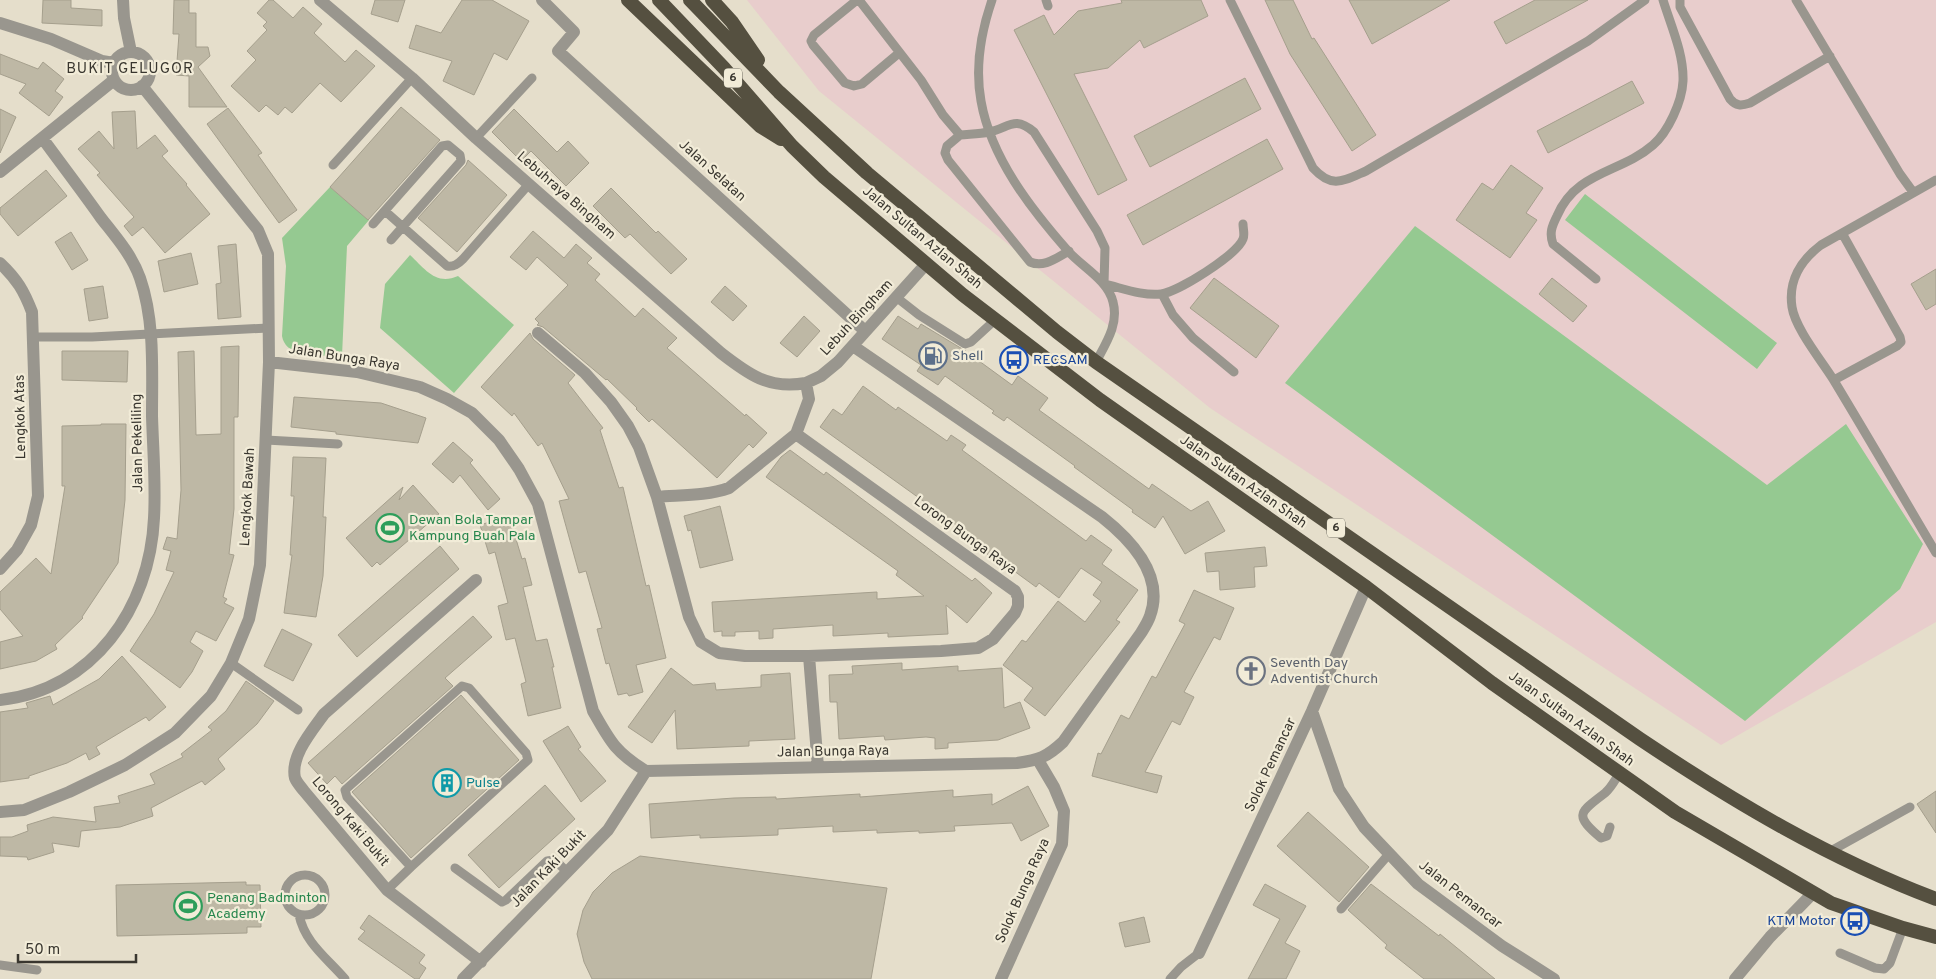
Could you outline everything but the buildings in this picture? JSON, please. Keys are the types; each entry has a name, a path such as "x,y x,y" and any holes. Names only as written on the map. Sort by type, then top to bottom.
{"highway":[{"path":"628,0 760,126 792,146"},
{"name":"Jalan Sultan Azlan Shah","path":"658,0 724,68 792,146 844,194 995,320 1140,429 1366,587 1492,683 1674,812 1831,903 1903,928 1936,937"},
{"name":"Jalan Sultan Azlan Shah","path":"690,0 779,92 867,173 1057,332 1096,362 1640,739 1735,801 1850,863 1936,898"},
{"path":"712,0 732,22 779,92"}],"street":[{"path":"123,0 124,18 131,52"},
{"name":"Lebuhraya Bingham","path":"320,0 412,78 476,138 720,353 743,370 766,382 794,386 806,383"},
{"name":"Jalan Selatan","path":"542,0 574,32 558,51 865,331"},
{"path":"0,23 51,39 102,61 114,63"},
{"path":"131,52 142,56 149,65 149,77 142,86 130,90 124,89 114,80 112,75 114,63 121,54 131,52"},
{"path":"0,172 114,80"},
{"name":"Lengkok Bawah","path":"0,812 24,810 69,792 125,765 175,733 211,696 231,663 249,619 260,565 269,362 268,254 258,230 142,86"},
{"name":"Jalan Pekeliling","path":"0,700 37,693 70,677 91,662 108,645 134,602 143,577 154,519 151,334 145,294 140,276 128,253 43,139"},
{"name":"Lengkok Atas","path":"0,263 16,279 25,294 32,312 38,496 31,525 17,550 0,569"},
{"name":"Lebuh Bingham","path":"806,383 820,376 838,362 926,264"},
{"name":"Lorong Bunga Raya","path":"538,333 585,373 611,402 639,447 657,497 689,617 701,642 719,653 745,656 809,656 978,648 993,640 1015,613 1018,606 1018,597 1011,587 796,434"},
{"name":"Jalan Bunga Raya","path":"269,362 357,372 420,387 472,413 499,440 519,469 538,504 593,711 610,742 626,759 646,771 1017,763 1038,760 1052,752 1062,742 1141,633 1150,616 1153,600 1151,582 1145,563 1135,547 1122,533 1102,517 853,346"},
{"path":"657,497 720,491 729,488 796,434 809,399 806,383"},
{"name":"Lorong Kaki Bukit","path":"476,580 324,714 309,735 294,769 296,780 304,791 387,890 481,962"},
{"name":"Solok Pemancar","path":"1199,953 1312,711 1366,587"},
{"path":"809,656 818,767"},
{"name":"Jalan Pemancar","path":"1312,711 1340,789 1364,827 1418,884 1502,946 1554,979"},
{"name":"Solok Bunga Raya","path":"1001,979 1062,844 1064,811 1054,787 1038,760"},
{"name":"Jalan Kaki Bukit","path":"462,979 481,962 608,830 646,771"},
{"path":"1736,979 1770,937 1813,893"}],"lane":[{"path":"899,53 862,84 854,86 845,83 813,45 812,40 814,34 858,0 921,80 948,122 960,135"},
{"path":"992,0 981,40 979,67 981,101 990,132 1005,166 1031,205 1069,251 1104,284 1113,299 1114,325 1096,362"},
{"path":"1230,0 1312,168 1330,182 1342,182 1366,171 1588,41 1644,0"},
{"path":"1596,279 1553,244 1550,232 1559,210 1576,188 1642,153 1660,139 1668,126 1676,108 1683,83 1683,70 1681,57 1663,0"},
{"path":"1680,0 1680,7 1730,100 1735,105 1742,106 1750,103 1830,56"},
{"path":"1796,0 1900,174 1913,192"},
{"path":"333,165 412,78"},
{"path":"476,138 532,78"},
{"path":"1069,251 1044,264 1037,265 1030,262 948,160 945,153 947,146 960,135 990,132 1015,123 1025,124 1034,132 1101,239 1105,248 1106,262 1104,284"},
{"path":"373,224 442,146 448,145 460,155 461,161 391,240"},
{"path":"1936,180 1810,253 1801,264 1794,278 1791,292 1792,307 1796,320 1834,380 1936,554"},
{"path":"385,210 447,266 452,267 458,264 529,184"},
{"path":"1104,284 1141,293 1162,294 1200,276 1235,252 1244,238 1243,224"},
{"path":"1834,380 1897,346 1900,342 1900,337 1842,233"},
{"path":"1162,294 1173,315 1193,338 1234,372"},
{"path":"896,297 919,315 965,344 971,342 995,320"},
{"path":"34,337 268,328"},
{"path":"266,440 338,444"},
{"path":"231,663 298,710"},
{"path":"387,890 528,760 526,753 466,686 459,688 345,790 347,797 411,867"},
{"path":"1610,827 1607,836 1601,838 1584,822 1584,808 1607,791 1619,774"},
{"path":"1829,852 1910,807"},
{"path":"1341,909 1390,854"},
{"path":"456,868 502,902 547,860 556,862 568,872"},
{"path":"299,915 312,914 318,911 324,900 324,887 316,878 310,875 297,876 292,879 285,890 286,903 289,908 299,915 302,928 311,942 346,979"},
{"path":"1840,953 1875,968 1884,969 1890,963 1903,928"},
{"path":"1170,979 1181,967 1199,953"},
{"path":"0,965 37,970"}],"shaded area":[{"path":"747,0 1936,0 1936,622 1721,745 1210,408 819,91"}],"green space":[{"path":"330,187 369,220 347,246 342,356 316,356 298,353 291,349 285,344 282,336 286,266 282,238"},
{"path":"1585,194 1777,343 1757,369 1565,220"},
{"path":"1415,226 1767,485 1846,424 1923,544 1900,589 1745,721 1285,383"},
{"path":"410,255 426,270 437,277 450,279 458,276 514,325 454,393 380,328 385,284"}],"place":[{"name":"Shell","path":"933,356"},
{"name":"RECSAM","path":"1014,360"},
{"name":"Dewan Bola Tampar Kampung Buah Pala","path":"390,528"},
{"name":"Seventh Day Adventist Church","path":"1251,671"},
{"name":"Pulse","path":"447,783"},
{"name":"Penang Badminton Academy","path":"188,906"},
{"name":"KTM Motor","path":"1855,921"}],"district":[{"name":"BUKIT GELUGOR","path":"130,69"}]}
